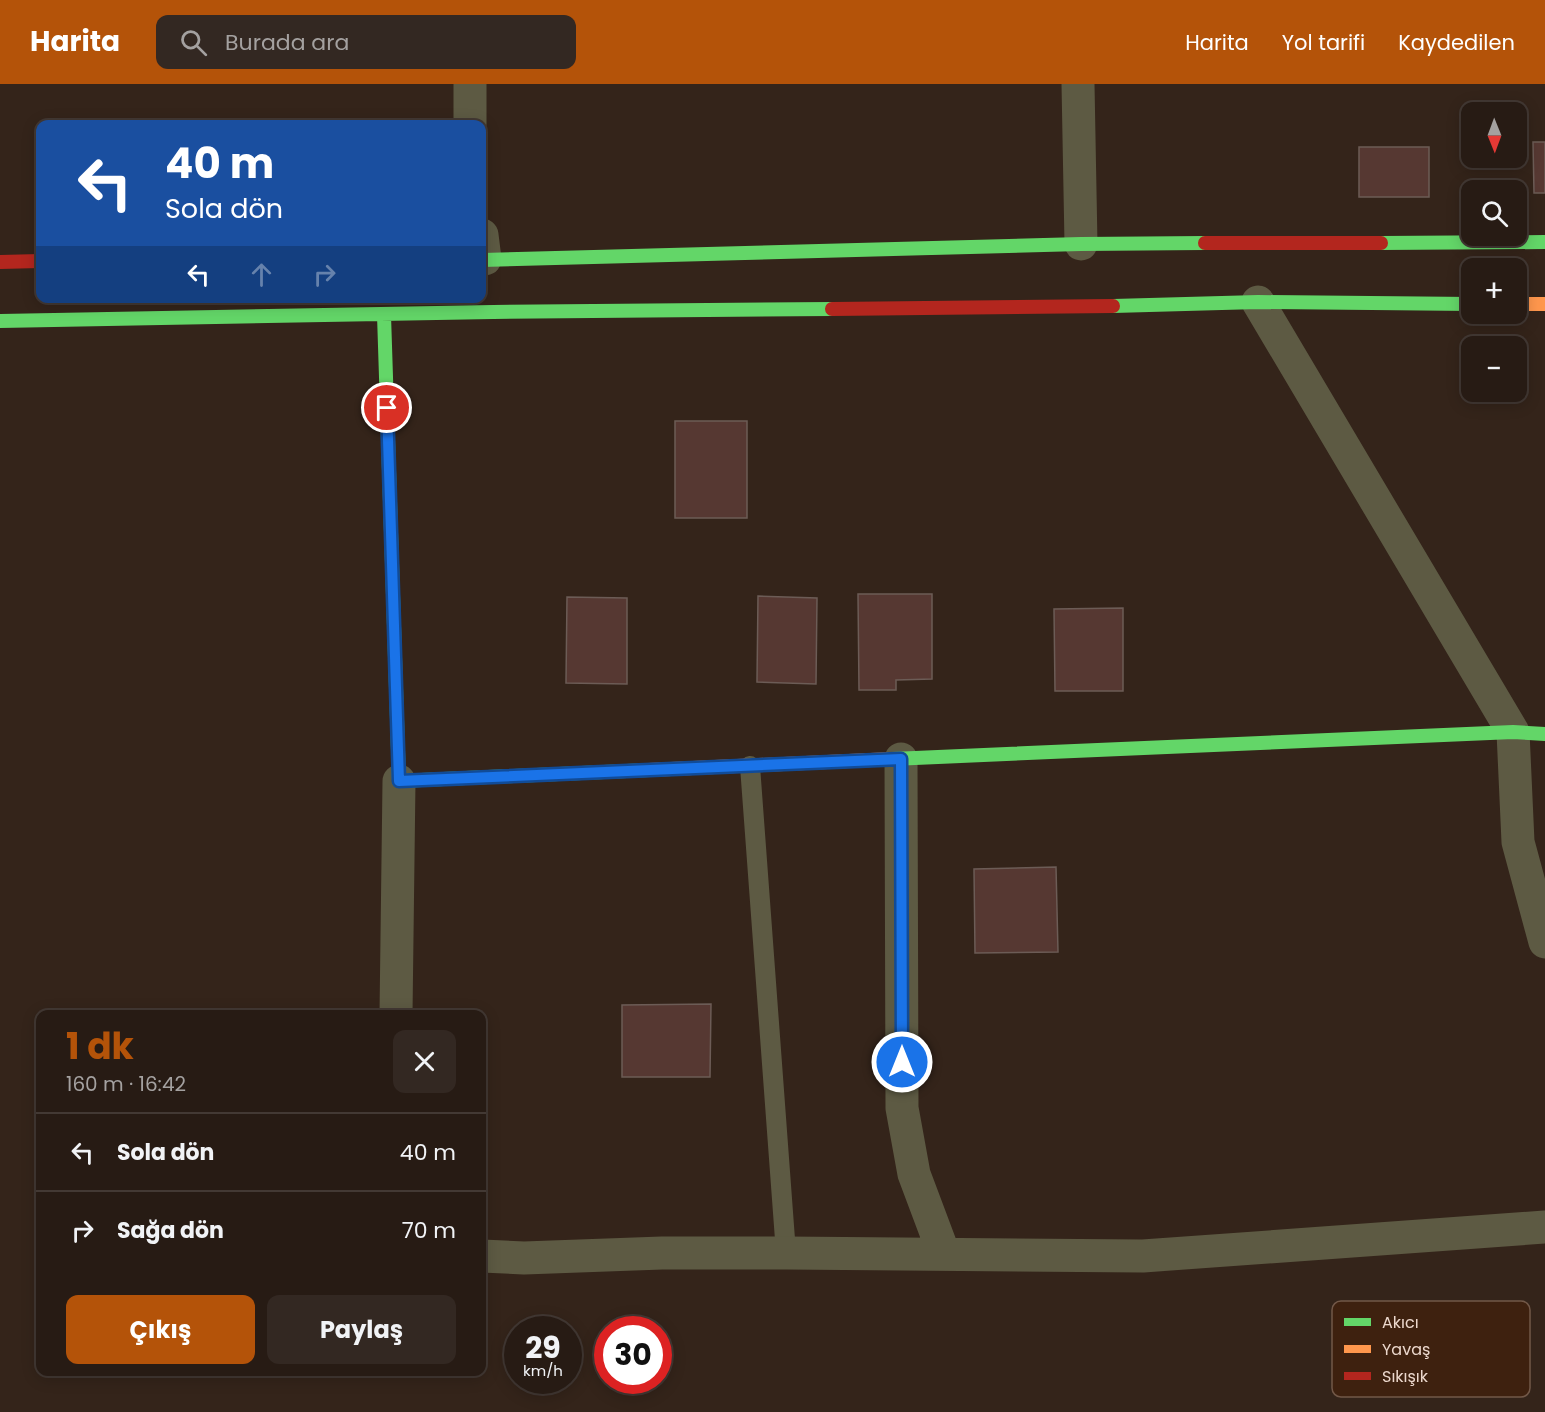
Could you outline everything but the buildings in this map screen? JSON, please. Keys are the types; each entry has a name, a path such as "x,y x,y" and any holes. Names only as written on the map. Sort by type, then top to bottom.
{"street":[{"path":"470,84 470,120"},
{"path":"1078,84 1081,244"},
{"path":"486,251 1081,244 1545,243"},
{"path":"0,261 36,261"},
{"path":"1258,302 1529,733 1518,842 1545,942"},
{"path":"0,321 517,312 1068,307 1258,302 1461,304"},
{"path":"1527,304 1545,304"},
{"path":"384,315 399,781 396,1010"},
{"path":"399,781 1529,733"},
{"path":"901,759 902,1108 914,1174 944,1254"},
{"path":"486,1256 525,1258 662,1253 1143,1256 1545,1227"}],"lane":[{"path":"750,766 786,1253"}],"traffic: fast":[{"path":"1381,243 1545,242"},
{"path":"486,260 1081,244 1205,243"},
{"path":"1113,306 1258,302 1461,304"},
{"path":"0,321 493,312 832,309"},
{"path":"384,315 399,781 649,770"},
{"path":"892,759 1513,732 1545,734"}],"traffic: slow":[{"path":"1527,304 1545,304"},
{"path":"649,770 892,759"}],"traffic: jam":[{"path":"1205,243 1381,243"},
{"path":"0,262 36,261"},
{"path":"832,309 1113,306"}],"route":[{"path":"387,408 399,781 901,759 902,1062"}]}
